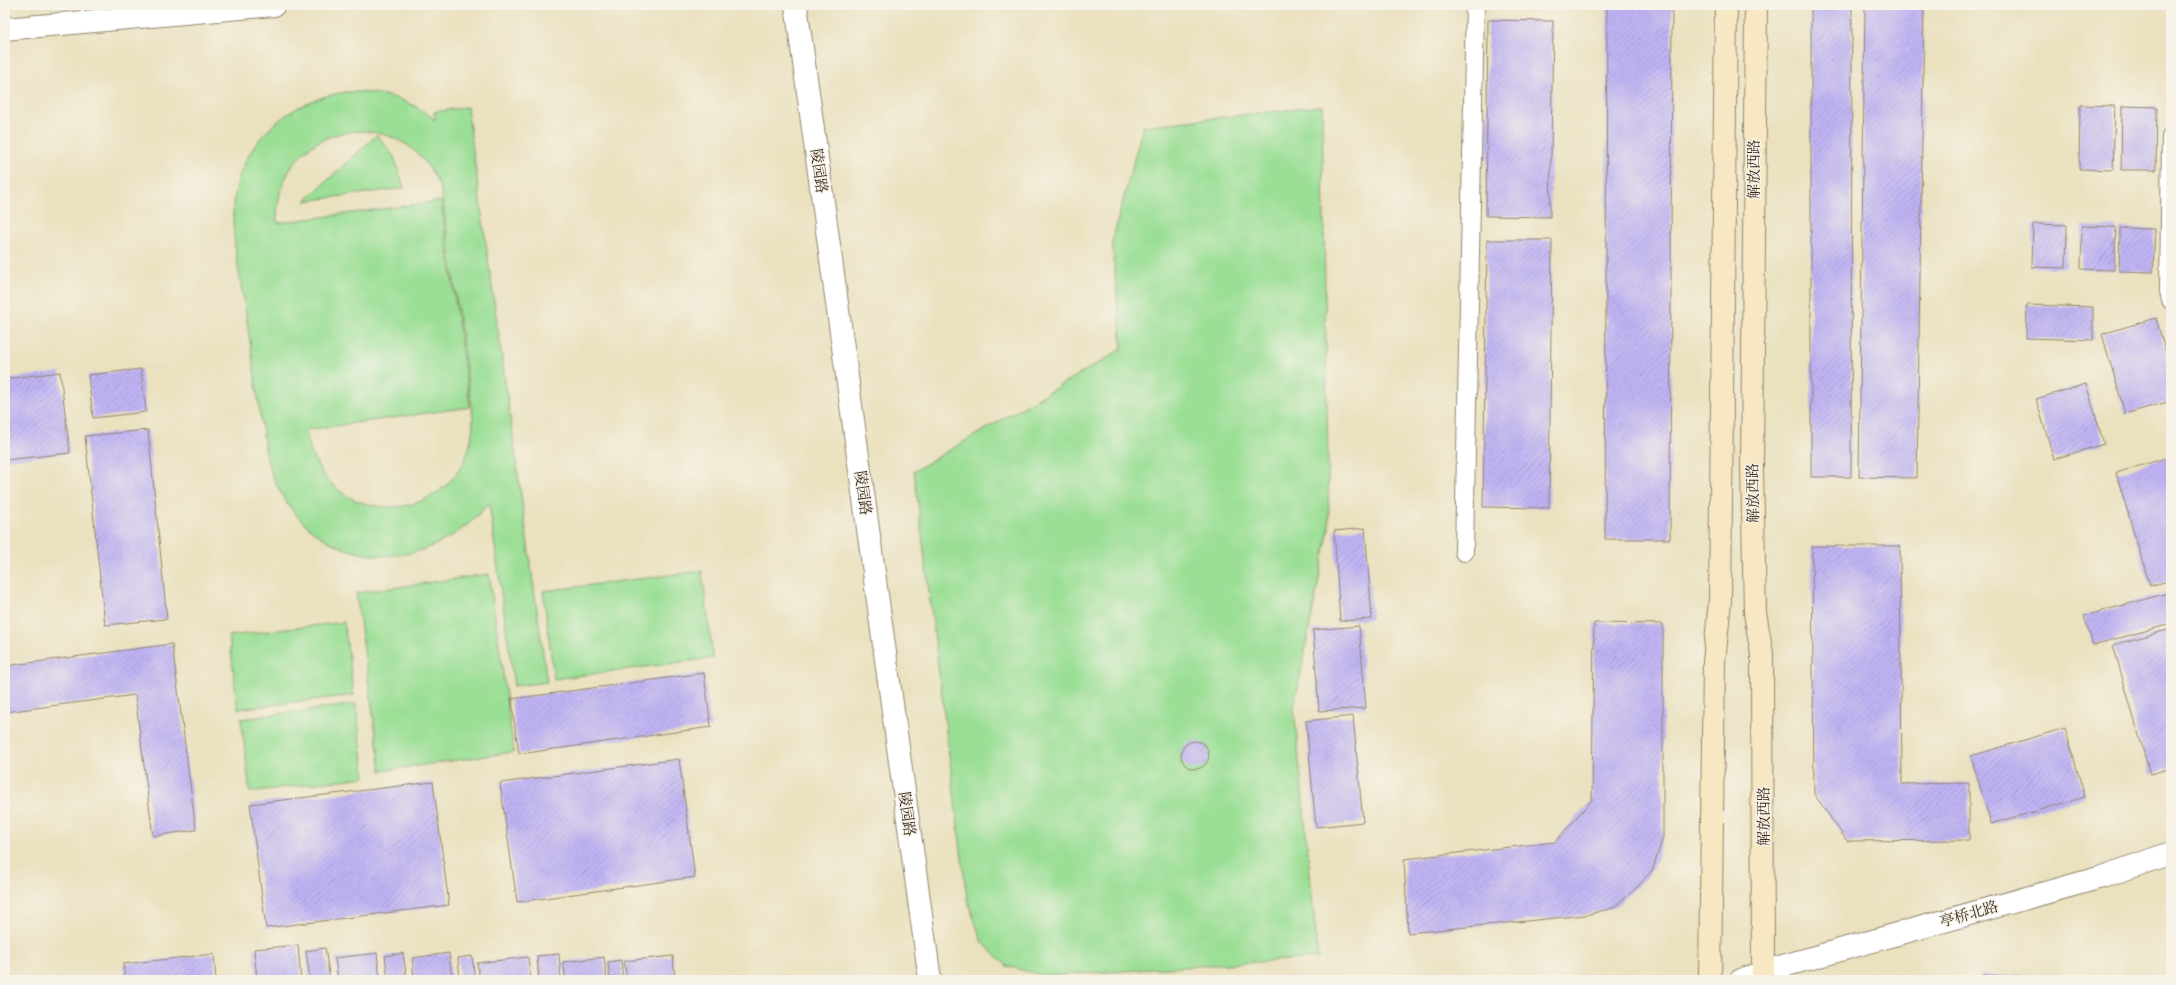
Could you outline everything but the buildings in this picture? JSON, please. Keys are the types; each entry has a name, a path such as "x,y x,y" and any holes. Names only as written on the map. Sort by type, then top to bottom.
{"main road":[{"name":"解放西路","path":"1710,980 1714,662 1720,577 1726,5"},
{"name":"解放西路","path":"1756,5 1752,468 1755,613 1762,654 1764,975"}],"street":[{"path":"5,29 274,5"},
{"name":"陵园路","path":"796,5 930,980"},
{"name":"亭桥北路","path":"1741,980 1764,975 2102,877 2171,853"}],"lane":[{"path":"1464,552 1475,5"},
{"path":"2171,137 2169,291 2171,300"}],"green space":[{"path":"346,92 358,92 393,97 415,106 435,120 434,112 467,107 547,682 514,686 489,503 460,530 428,548 394,555 361,553 330,542 303,522 281,493 266,456 249,332 234,239 233,215 235,191 242,170 252,150 266,132 283,118 302,106 323,97","holes":["361,131 389,136 411,148 428,166 441,190 473,417 467,454 450,481 425,499 396,507 366,504 339,490 318,466 306,430 470,407 441,201 277,223 278,204 282,186 289,171 299,158 311,147 325,138 342,133"]},
{"path":"1322,106 1329,528 1294,707 1318,958 1045,976 1007,966 982,942 967,899 914,471 1122,349 1112,242 1143,126"},
{"path":"377,135 394,157 404,188 305,201"},
{"path":"702,571 713,658 554,679 543,591"},
{"path":"489,574 514,752 381,771 356,593"},
{"path":"344,622 354,695 238,709 229,636"},
{"path":"356,704 365,777 250,792 241,719"}]}
